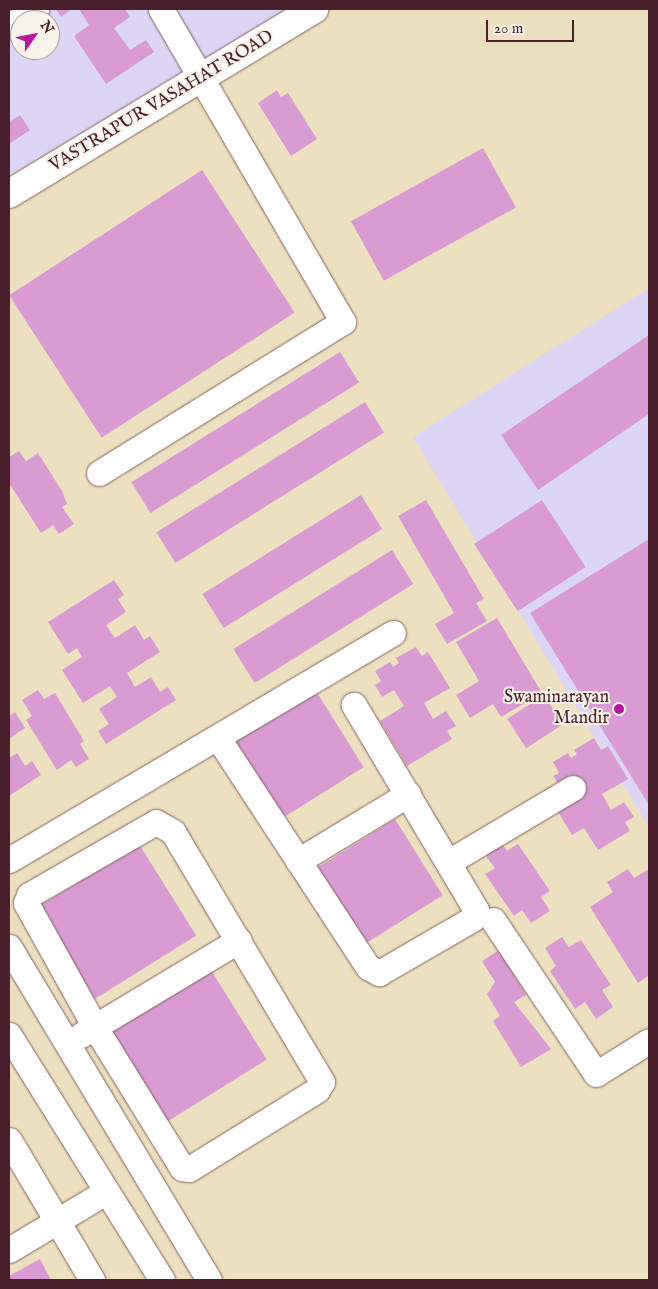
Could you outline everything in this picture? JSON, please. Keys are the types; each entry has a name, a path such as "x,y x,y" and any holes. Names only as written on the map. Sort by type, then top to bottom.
{"street":[{"path":"9,26 36,9"},
{"path":"99,473 343,322 161,9"},
{"name":"VASTRAPUR VASAHAT ROAD","path":"9,194 314,9"},
{"path":"9,860 393,634"},
{"path":"218,738 368,967 379,973 476,915 476,906 354,705"},
{"path":"450,861 573,788"},
{"path":"298,861 408,794"},
{"path":"156,822 173,832 322,1082 317,1090 189,1169 182,1168 95,1027 27,913 29,895 156,822"},
{"path":"493,920 596,1074 649,1040"},
{"path":"66,1044 239,940"},
{"path":"9,947 138,1165 209,1280"},
{"path":"9,1035 162,1280"},
{"path":"9,1140 92,1280"},
{"path":"138,1165 168,1146"},
{"path":"9,1250 107,1191"}],"shaded area":[{"path":"9,9 287,9 9,176"},
{"path":"649,288 649,827 413,437"}],"building":[{"path":"72,9 61,17 60,10 57,10"},
{"path":"79,9 125,9 130,17 114,28 130,50 146,40 154,52 106,84 74,36 89,25"},
{"path":"277,90 281,97 288,93 317,139 291,156 258,103"},
{"path":"20,115 30,130 9,144 9,122"},
{"path":"483,148 516,207 384,281 351,221"},
{"path":"202,170 295,313 102,438 9,295"},
{"path":"649,335 649,414 538,490 501,435"},
{"path":"340,352 359,383 150,513 131,482"},
{"path":"365,402 384,433 175,563 156,532"},
{"path":"19,451 26,461 38,453 62,491 67,504 62,507 74,524 59,534 53,525 41,533 9,483 9,457"},
{"path":"361,495 382,529 224,628 202,594"},
{"path":"426,500 484,599 476,603 487,621 447,644 435,624 454,613 398,516"},
{"path":"542,500 586,567 518,611 474,544"},
{"name":"Swaminarayan Mandir","path":"649,539 649,805 530,613"},
{"path":"392,550 413,584 255,683 233,649"},
{"path":"114,580 124,595 118,599 126,612 106,625 115,638 135,625 144,640 150,636 160,652 127,673 135,687 151,677 160,692 168,687 176,700 106,744 98,731 109,724 99,709 117,697 110,686 83,703 62,670 82,657 77,648 68,654 48,622"},
{"path":"497,618 542,693 501,717 493,704 470,718 456,695 479,681 456,642"},
{"path":"416,647 422,656 428,652 450,688 424,703 433,719 446,711 456,726 447,731 452,739 407,766 380,721 404,706 394,690 382,697 375,685 381,681 375,671 390,662 393,667 399,663 396,658"},
{"path":"38,690 44,699 55,693 84,741 80,744 89,759 76,767 71,760 57,770 26,720 32,716 22,700"},
{"path":"316,691 364,767 281,819 234,742"},
{"path":"544,695 563,724 526,748 507,719"},
{"path":"15,712 25,728 9,739 9,716"},
{"path":"594,738 601,750 608,746 628,779 602,794 611,810 624,802 634,817 625,822 630,831 598,850 584,828 572,835 558,812 582,798 572,781 561,788 553,776 559,773 553,762 568,753 571,758 577,754 574,750"},
{"path":"17,753 25,766 32,761 41,775 9,796 9,758"},
{"path":"395,819 443,895 360,947 313,870"},
{"path":"500,840 507,851 518,844 550,891 541,897 550,911 531,923 522,910 514,916 485,874 495,868 483,852"},
{"path":"139,844 196,936 94,1000 36,908"},
{"path":"628,869 634,878 649,869 649,975 638,983 590,907 613,892 607,882"},
{"path":"562,937 569,947 581,940 611,985 602,990 613,1007 596,1019 585,1002 575,1009 550,971 556,966 545,948"},
{"path":"499,950 526,995 514,1002 551,1049 521,1067 493,1021 500,1016 487,994 495,982 482,961"},
{"path":"209,967 267,1059 165,1123 107,1031"},
{"path":"40,1259 51,1280 9,1280 9,1276"}],"place":[{"name":"Swaminarayan Mandir","path":"619,709"}]}
